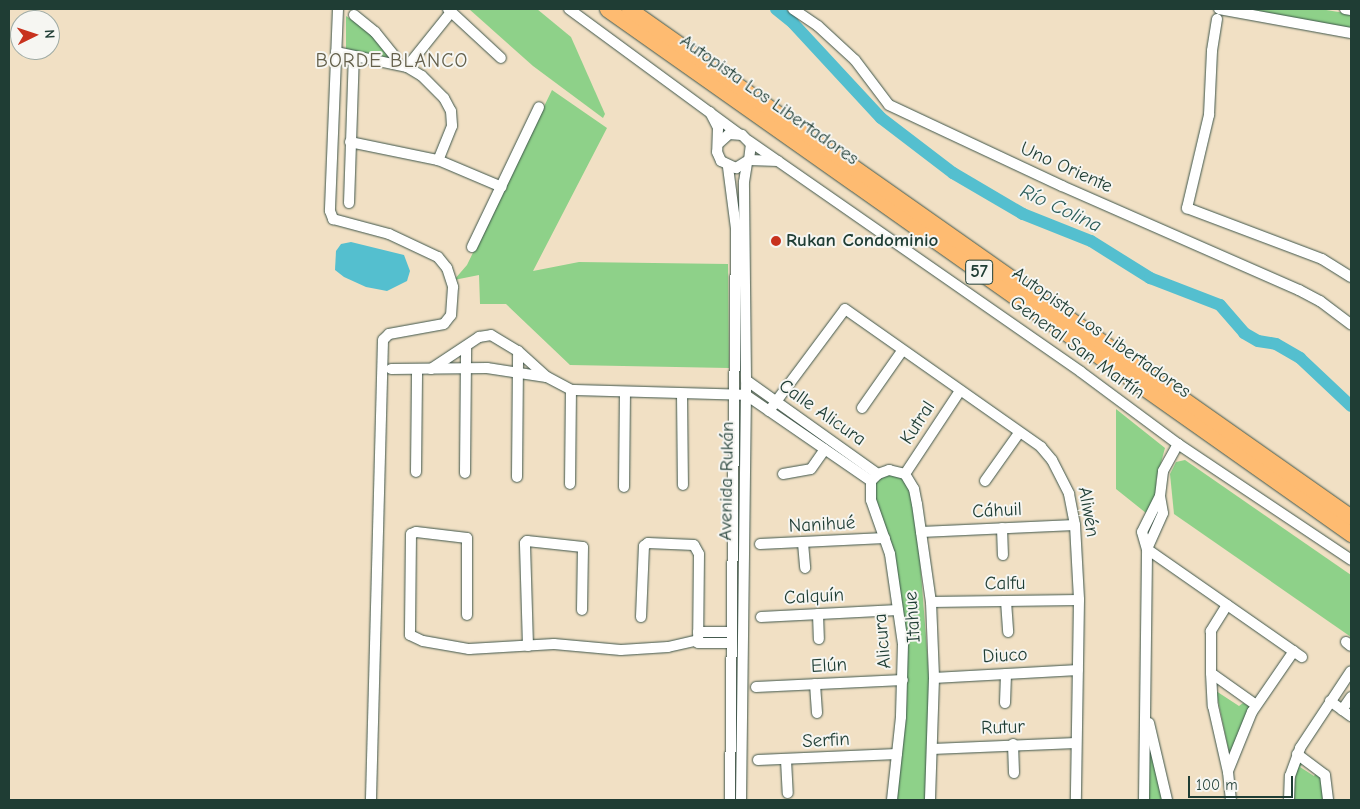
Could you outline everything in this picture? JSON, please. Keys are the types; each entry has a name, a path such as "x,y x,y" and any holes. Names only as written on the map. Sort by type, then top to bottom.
{"highway":[{"name":"Autopista Los Libertadores","path":"607,9 1351,534"},
{"name":"Autopista Los Libertadores","path":"629,9 1351,517"}],"street":[{"path":"338,9 330,210 333,220 389,234 438,257 447,268 452,286 451,315 444,324 389,334 383,340 371,800"},
{"path":"569,9 708,110 738,134 749,141 752,148 748,161 740,167 728,167 718,157 719,143 716,123 708,110"},
{"name":"Uno Oriente","path":"793,9 818,26 855,60 889,105 1062,186 1299,290 1320,301 1351,324"},
{"path":"1345,9 1351,10"},
{"path":"407,67 450,10 500,58"},
{"path":"1351,33 1219,13 1212,51 1209,115 1187,208 1322,259 1351,277"},
{"path":"354,15 376,32 395,56 395,64"},
{"path":"336,52 407,67 422,76 444,98 452,112 452,126 438,160"},
{"path":"348,203 354,56"},
{"path":"472,247 502,187 538,107"},
{"path":"719,143 729,134 738,134"},
{"name":"General San Martín","path":"749,141 1081,372 1178,444 1351,560"},
{"path":"350,142 438,160 502,187"},
{"name":"General San Martín","path":"748,161 783,163"},
{"name":"Avenida Rukán","path":"730,800 733,394 748,161"},
{"name":"Avenida Rukán","path":"728,167 736,229 746,380 741,800"},
{"name":"Aliwén","path":"776,401 845,309 902,351 1041,447 1057,468 1070,494 1075,525 1079,600 1076,800"},
{"path":"431,369 483,336 492,335 518,351 547,377 571,390 746,395"},
{"path":"465,473 466,348"},
{"path":"517,478 518,351"},
{"path":"862,408 902,351"},
{"path":"391,369 417,371 466,368 518,371 547,377"},
{"path":"416,472 417,371"},
{"name":"Calle Alicura","path":"746,380 776,401 874,478"},
{"path":"570,484 571,390"},
{"name":"Kutral","path":"905,474 960,391"},
{"path":"624,487 625,392"},
{"path":"682,394 683,485"},
{"name":"Calle Alicura","path":"746,395 825,449 874,478"},
{"path":"770,411 776,401"},
{"path":"985,481 1020,433"},
{"path":"1144,800 1147,549 1150,537 1159,527 1163,513 1160,496 1163,471 1178,444"},
{"path":"783,474 811,469 825,449"},
{"path":"874,478 889,470 905,474"},
{"name":"Itahue","path":"905,474 914,488 931,602 934,678 930,800"},
{"name":"Alicura","path":"874,478 871,500 885,538 898,610 903,680 892,800"},
{"path":"1160,496 1142,532 1147,549 1298,654 1256,705 1228,772"},
{"path":"1147,519 1159,527"},
{"name":"Cáhuil","path":"921,532 1075,525"},
{"path":"1002,528 1003,555"},
{"path":"467,614 466,538 416,532 411,534 410,635 470,649 568,644 629,650 731,632"},
{"name":"Nanihué","path":"760,544 803,544 885,538"},
{"path":"528,646 525,543 527,541 583,546 582,610"},
{"path":"641,617 644,546 648,543 694,545 699,554 698,638"},
{"path":"732,543 744,543"},
{"path":"803,544 805,568"},
{"name":"Calfu","path":"931,602 1079,600"},
{"path":"1006,601 1008,632"},
{"path":"1228,605 1211,631 1211,673 1214,713 1228,772 1231,800"},
{"name":"Calquín","path":"761,617 898,610"},
{"path":"818,614 819,639"},
{"path":"698,638 731,643"},
{"name":"Diuco","path":"934,678 1078,670"},
{"path":"1289,800 1288,785 1297,754 1351,671"},
{"path":"1211,673 1256,705"},
{"path":"1005,703 1006,674"},
{"name":"Elún","path":"756,688 903,680"},
{"path":"815,684 817,713"},
{"path":"731,691 743,691"},
{"path":"1342,710 1351,697"},
{"path":"1330,701 1351,716"},
{"path":"1146,713 1167,800"},
{"name":"Rutur","path":"932,749 1013,744 1076,743"},
{"path":"1013,744 1014,773"},
{"name":"Serfin","path":"758,760 897,754"},
{"path":"1297,754 1324,774 1328,800"},
{"path":"786,760 788,793"}],"green space":[{"path":"469,9 537,9 571,37 605,114 603,118 533,66"},
{"path":"1237,9 1320,9 1351,14 1351,28"},
{"path":"346,16 373,34 391,61 346,50"},
{"path":"552,90 607,128 533,271 579,262 728,264 729,368 570,365 506,304 480,304 479,275 454,280 467,265"},
{"path":"1116,409 1165,448 1156,481 1158,494 1146,513 1116,489"},
{"path":"1185,460 1351,575 1351,637 1174,514 1170,474 1176,462"},
{"path":"890,472 908,481 918,535 933,727 929,800 896,800 907,699 906,640 874,496 875,483"},
{"path":"1216,691 1239,706 1243,703 1249,706 1234,748 1229,752"},
{"path":"1149,752 1153,754 1160,780 1162,800 1148,800"},
{"path":"1298,761 1303,763 1300,767 1314,776 1317,772 1321,775 1325,800 1292,800"}],"water":[{"path":"351,242 404,255 410,271 407,281 387,291 366,287 344,277 335,270 336,251 341,244"}],"waterway":[{"name":"Río Colina","path":"776,9 793,23 881,118 953,173 1023,214 1091,241 1150,278 1220,305 1244,333 1258,341 1276,344 1300,358 1351,406"}],"place":[{"name":"Rukan Condominio","path":"776,241"}],"district":[{"name":"BORDE BLANCO","path":"392,60"}]}
